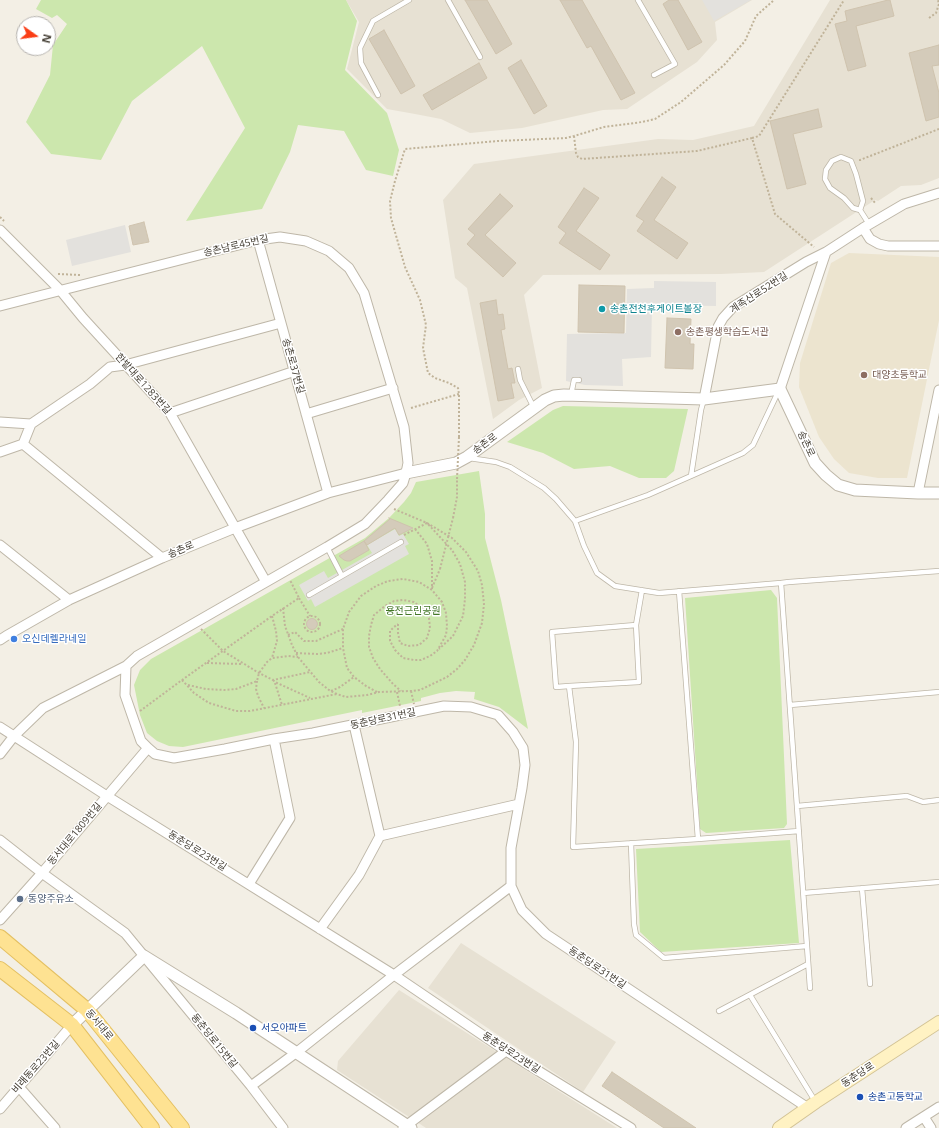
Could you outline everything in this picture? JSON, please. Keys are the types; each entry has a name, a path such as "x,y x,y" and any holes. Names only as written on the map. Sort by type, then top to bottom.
{"main road":[{"name":"동서대로","path":"0,937 88,1010 182,1128"},
{"name":"동서대로","path":"0,969 72,1025 152,1128"},
{"name":"동춘당로","path":"779,1128 939,1022"}],"street":[{"name":"계족산로52번길","path":"704,399 718,327 723,318 733,307 904,204 939,193"},
{"name":"한밭대로1283번길","path":"3,226 83,318 170,413 266,582"},
{"path":"866,226 870,239 879,244 888,246 939,246"},
{"name":"송촌남로45번길","path":"0,306 258,240 280,237 306,241 329,251 349,268 364,293 404,427 408,463 406,473"},
{"name":"송촌로37번길","path":"258,240 328,493"},
{"path":"780,389 826,252"},
{"path":"0,452 23,444 31,424 90,384 110,367 125,365 281,323"},
{"path":"170,413 295,371"},
{"path":"306,414 393,388"},
{"name":"송촌로","path":"0,640 69,600 162,558 235,528 328,493 406,473 456,464 545,400 554,396 571,395 704,399 780,389 815,463 838,485 855,490 939,493"},
{"path":"918,493 935,433 939,390"},
{"path":"0,422 31,424"},
{"path":"23,444 162,558"},
{"path":"0,754 14,736 43,708 126,666 137,656 365,524 399,488 403,483 406,473"},
{"path":"0,545 69,600"},
{"path":"126,666 125,695 141,741 148,748"},
{"name":"동춘당로31번길","path":"148,748 155,754 174,758 313,733 444,706 471,707 498,715 514,732 523,748 525,765 511,848 511,886 522,910 546,934 812,1105"},
{"path":"320,929 359,874 380,836 354,724"},
{"name":"동춘당로23번길","path":"0,727 107,796 394,975 506,1051 631,1128"},
{"path":"249,884 290,818 274,739"},
{"name":"동서대로1809번길","path":"0,920 148,748"},
{"path":"380,836 519,804"},
{"name":"동춘당로15번길","path":"0,840 42,873 125,933 251,1086 283,1128"},
{"path":"251,1086 511,886"},
{"path":"72,1025 144,956"},
{"name":"동춘당로15번길","path":"144,956 297,1052 407,1127"},
{"name":"비래동로23번길","path":"0,1109 72,1025"},
{"path":"407,1127 506,1051"},
{"path":"19,1086 55,1128"},
{"path":"906,1128 939,1107"},
{"path":"924,1117 931,1128"}],"lane":[{"path":"378,95 360,63 360,48 373,21 409,0"},
{"path":"448,0 480,57"},
{"path":"638,0 675,64 654,75"},
{"path":"860,210 853,208 844,198 830,188 825,179 826,170 832,161 841,157 851,161 863,201 860,210 866,226"},
{"path":"518,369 520,380 534,408"},
{"path":"571,395 574,380 579,380"},
{"path":"574,521 648,495 743,453 753,445 780,389"},
{"path":"691,476 704,399"},
{"path":"467,457 496,462 523,474 544,488 556,499 574,521 597,573 615,586 659,593 939,571"},
{"path":"309,595 401,542"},
{"path":"327,547 342,576"},
{"path":"781,583 810,988"},
{"path":"636,625 552,632 556,687 639,682 636,625 642,590"},
{"path":"679,591 698,839"},
{"path":"569,686 576,742 573,847 799,831"},
{"path":"790,705 939,692"},
{"path":"797,806 907,796 923,802 939,800"},
{"path":"631,843 634,924 636,935 664,958 807,946"},
{"path":"803,893 939,882"},
{"path":"862,888 870,984"},
{"path":"719,1011 808,964"},
{"path":"750,995 812,1105"}],"path":[{"path":"432,590 440,569 457,497 459,394 458,388 435,378 428,373 423,348 426,325 420,300 405,267 391,218 390,201 405,149 574,136 604,127 655,119 681,102 724,65 745,41 756,16 774,0"},
{"path":"574,136 576,153 578,157 582,159 697,152 759,136 844,0"},
{"path":"929,18 936,13 939,4 938,0"},
{"path":"862,166 860,160 939,129"},
{"path":"752,138 775,214 814,246"},
{"path":"869,192 871,198 876,204"},
{"path":"0,217 3,226"},
{"path":"52,272 63,275 83,275"},
{"path":"411,408 459,394"},
{"path":"283,608 285,626 298,658 319,682 337,694 346,696 367,695 378,692 420,690 447,677 456,669 465,660 474,645 482,623 484,604 482,585 478,571 466,552 452,538 427,523 394,509"},
{"path":"404,535 427,523"},
{"path":"402,692 380,669 373,658 369,646 369,636 374,615 394,601 404,600 414,602 423,609 429,618 430,628 426,638 419,645 408,646 400,643 398,624 390,631 390,641 395,650 403,658 414,660 421,660 437,651 453,636 463,616 465,582 460,564 452,550 427,523"},
{"path":"415,529 427,544 432,561 432,590"},
{"path":"378,692 366,686 354,677 347,668 343,648 343,629 349,612 361,596 376,586 388,581 403,579 419,582 432,590 442,602 446,613 446,635 437,651"},
{"path":"290,580 310,616"},
{"path":"138,713 283,608 300,598"},
{"path":"264,708 256,689 259,673 272,658 277,641 272,616"},
{"path":"310,616 315,616 319,620 320,627 316,631 308,632 304,627 305,619 310,616"},
{"path":"200,629 223,651 243,664 275,682 311,699"},
{"path":"288,635 295,632 304,641 316,641 343,629"},
{"path":"296,653 317,654 343,648"},
{"path":"272,658 288,656 298,658"},
{"path":"206,663 243,664"},
{"path":"273,680 310,672"},
{"path":"331,691 340,687 354,677"},
{"path":"182,680 194,693 210,703 229,710 241,712 337,694"},
{"path":"186,685 206,689 224,690 236,688 257,681"},
{"path":"275,682 282,705"},
{"path":"411,691 414,705"},
{"path":"397,692 400,707"}],"shaded area":[{"path":"346,0 752,0 715,22 717,40 697,62 627,109 603,110 522,128 470,133 441,119 387,109 347,69 359,22"},
{"path":"702,0 751,0 714,21"},
{"path":"830,0 939,0 939,178 921,185 901,186 878,201 875,200 764,272 721,274 543,275 524,295 542,388 519,400 493,419 467,288 455,278 443,200 474,164 658,139 693,140 754,126"},
{"path":"125,225 131,252 72,266 66,240"},
{"name":"대양초등학교","path":"849,253 939,257 939,320 907,478 878,478 849,473 834,459 819,437 799,387 800,363 831,263"},
{"path":"654,281 716,282 716,306 652,305 651,357 622,359 623,386 585,385 566,381 567,334 626,333 627,289 654,288"},
{"path":"395,529 399,536 403,534 409,544 405,546 409,554 315,607 311,599 308,601 299,585 324,571 328,578 372,553 367,545"},
{"path":"461,943 616,1042 583,1092 428,988"},
{"path":"399,990 617,1128 426,1128 337,1070 338,1061"}],"green space":[{"path":"41,0 346,0 357,21 345,70 387,113 399,150 393,176 366,170 344,131 298,125 290,152 262,209 186,221 245,128 202,46 132,101 101,160 51,154 26,122 50,75 52,56 56,56 56,40 67,24 57,15 48,16 36,9"},
{"path":"563,406 688,409 674,471 666,478 639,478 610,466 574,469 543,453 507,442 553,410"},
{"name":"용전근린공원","path":"479,471 485,514 485,538 501,600 528,729 499,707 474,699 475,692 456,691 421,698 421,701 362,713 362,710 183,747 169,746 157,741 147,733 140,715 134,685 140,670 151,659 365,538 389,518 404,502 411,493 416,482"},
{"path":"771,590 777,598 787,824 784,828 706,833 700,829 685,598"},
{"path":"790,840 799,943 661,952 640,932 636,849"}],"building":[{"path":"465,0 487,0 512,44 496,54"},
{"path":"560,0 582,0 635,93 621,100 591,46 587,48"},
{"path":"669,0 678,0 702,42 688,50 663,4"},
{"path":"890,0 894,16 856,26 866,66 848,71 835,24 847,21 845,11"},
{"path":"384,30 415,86 401,94 369,39"},
{"path":"939,45 939,65 932,66 939,93 939,117 926,121 909,53"},
{"path":"521,60 547,106 534,114 508,68"},
{"path":"479,63 487,78 432,110 423,95"},
{"path":"818,109 822,127 793,134 806,184 787,189 770,121"},
{"path":"662,177 676,187 654,220 688,243 677,259 637,231 644,221 636,216"},
{"path":"584,188 599,198 576,231 610,255 600,270 559,243 566,233 558,227"},
{"path":"500,194 513,206 485,235 516,263 503,277 467,244 475,235 468,229"},
{"path":"144,222 149,242 133,245 129,226"},
{"name":"송촌전천후게이트볼장","path":"579,285 625,286 624,333 578,332"},
{"path":"496,300 498,315 503,314 505,329 501,330 508,369 512,368 515,383 511,383 514,398 498,401 480,303"},
{"name":"송촌평생학습도서관","path":"667,318 691,319 690,344 694,344 693,369 665,368"},
{"path":"389,518 413,528 399,535 395,528 367,545 364,541 390,519"},
{"path":"364,541 369,550 350,561 344,560 339,556"},
{"path":"310,619 314,619 316,620 316,628 310,629 307,626 307,622"},
{"path":"612,1072 696,1128 664,1128 602,1086"}],"place":[{"name":"송촌전천후게이트볼장","path":"602,309"},
{"name":"송촌평생학습도서관","path":"678,332"},
{"name":"대양초등학교","path":"864,375"},
{"name":"오신데렐라네일","path":"14,639"},
{"name":"동양주유소","path":"20,899"},
{"name":"서오아파트","path":"253,1028"},
{"name":"송촌고등학교","path":"860,1097"}]}
